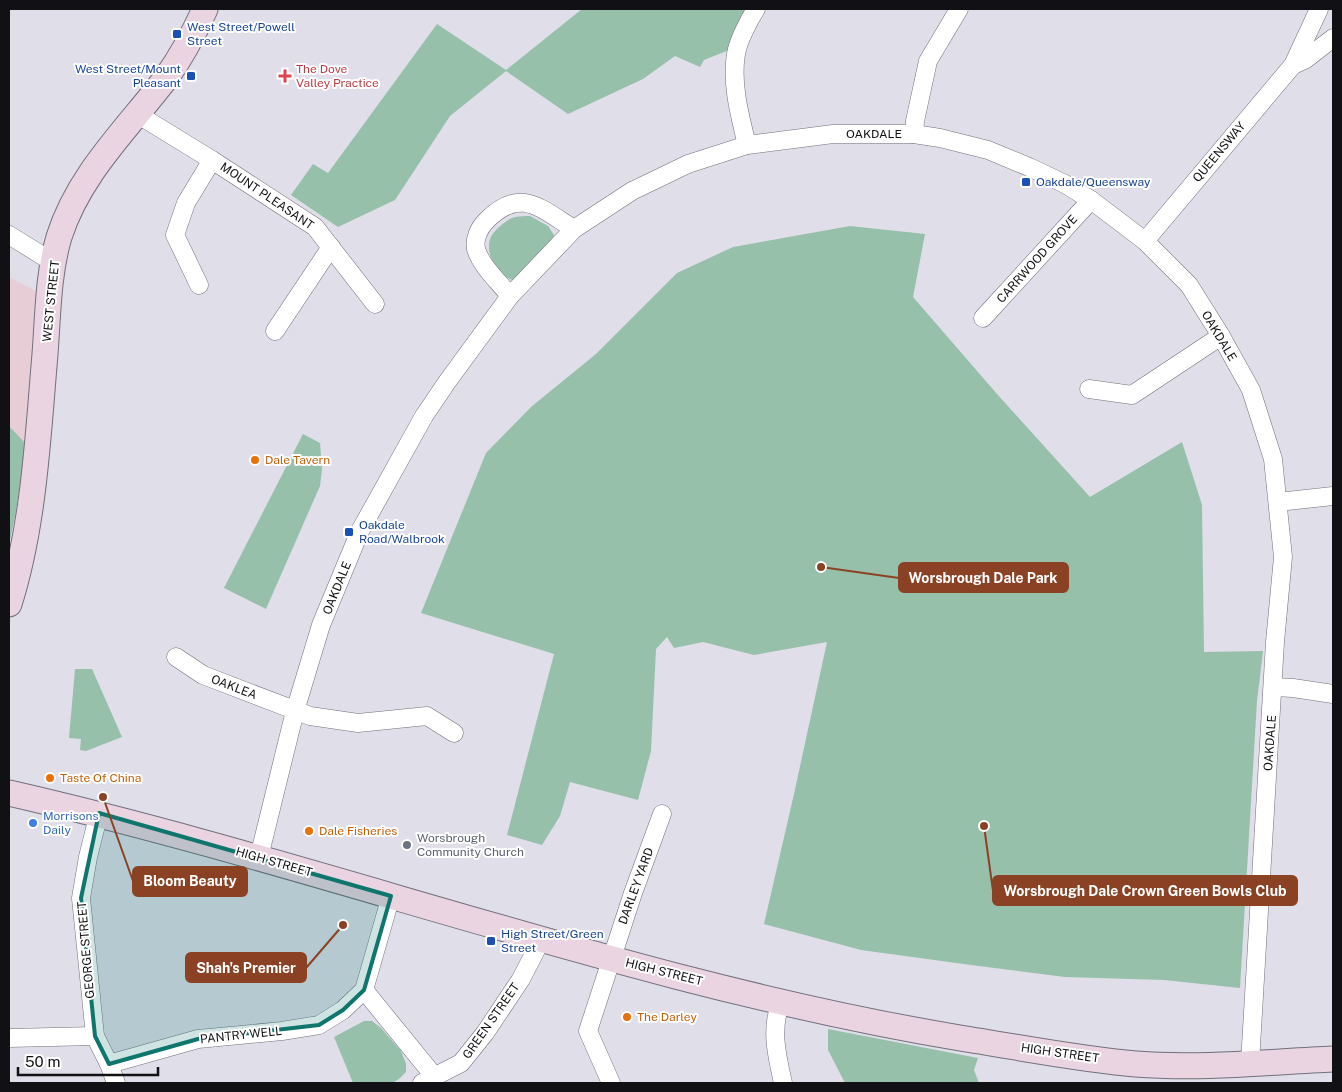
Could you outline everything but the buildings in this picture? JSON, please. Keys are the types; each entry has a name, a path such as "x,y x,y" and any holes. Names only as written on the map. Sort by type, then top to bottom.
{"street":[{"name":"WEST STREET","path":"9,604 21,556 34,476 51,278 59,237 77,196 102,156 166,77 187,46 205,9"},
{"path":"747,145 735,86 736,53 750,18 756,9"},
{"path":"914,134 928,61 959,9"},
{"name":"QUEENSWAY","path":"1319,9 1321,16 1333,27"},
{"name":"QUEENSWAY","path":"1145,241 1293,65 1319,9"},
{"name":"QUEENSWAY","path":"1293,65 1333,38"},
{"name":"MOUNT PLEASANT","path":"137,114 315,227 375,304"},
{"name":"OAKDALE","path":"259,857 295,711 321,625 360,531 424,416 510,296 574,229 632,191 688,164 747,145 833,134 914,134 940,138 988,150 1065,184 1091,200 1145,241 1189,285 1221,336 1251,390 1273,460 1283,557 1250,1063"},
{"path":"199,285 175,235 186,203 212,160"},
{"name":"CARRWOOD GROVE","path":"982,318 1091,200"},
{"path":"510,296 482,262 476,248 476,237 482,224 497,210 511,203 522,202 538,207 574,229"},
{"path":"9,235 54,263"},
{"path":"275,331 331,247"},
{"path":"1089,389 1132,395 1221,336"},
{"path":"1278,502 1333,496"},
{"name":"OAKLEA","path":"176,657 203,675 310,716 358,723 427,716 454,733"},
{"path":"1274,687 1333,694"},
{"name":"HIGH STREET","path":"9,793 99,814 259,857 610,958 781,1002 910,1030 1049,1053 1133,1063 1181,1066 1333,1058"},
{"name":"GEORGE STREET","path":"99,814 88,857 81,898 95,1036 116,1083"},
{"name":"DARLEY YARD","path":"611,1083 588,1031 610,958 662,814"},
{"path":"391,896 364,990 428,1080"},
{"name":"GREEN STREET","path":"428,1080 462,1064 521,979 537,948 539,938"},
{"name":"PANTRY WELL","path":"109,1064 198,1039 282,1031 319,1025 343,1010 364,990"},
{"path":"781,1002 775,1026 776,1052 783,1083"},
{"path":"9,1038 95,1036"}],"highlighted area":[{"path":"99,813 391,896 364,990 343,1010 319,1025 198,1039 109,1064 95,1036 81,898"}],"shaded area":[{"path":"9,277 36,291 26,444 9,426"}],"green space":[{"path":"582,9 748,9 729,50 704,60 700,67 675,56 643,79 568,114 506,71 450,116 395,200 338,227 291,195 313,164 328,173 437,24 506,70"},
{"path":"530,216 548,226 554,235 551,241 513,280 502,274 494,264 489,252 490,239 498,228 510,219"},
{"path":"850,226 925,234 913,297 1090,497 1182,442 1202,505 1204,652 1263,651 1257,701 1240,988 1164,980 1065,977 971,965 861,950 764,924 827,642 754,655 703,642 674,648 667,637 656,649 651,751 638,800 570,782 560,816 542,845 507,835 554,654 421,613 486,453 531,407 596,354 677,273 733,247"},
{"path":"9,426 26,444 9,545"},
{"path":"303,434 320,443 322,469 320,486 266,609 224,588"},
{"path":"75,669 92,669 122,737 86,751 80,750 81,739 69,738"},
{"path":"364,1021 372,1021 381,1028 401,1051 406,1064 406,1072 392,1083 353,1083 334,1037"},
{"path":"828,1029 978,1058 974,1070 979,1083 845,1083 828,1050"}],"place":[{"name":"West Street/Powell Street","path":"177,34"},
{"name":"West Street/Mount Pleasant","path":"191,76"},
{"name":"The Dove Valley Practice","path":"285,76"},
{"name":"Oakdale/Queensway","path":"1026,182"},
{"name":"Dale Tavern","path":"255,460"},
{"name":"Oakdale Road/Walbrook","path":"349,532"},
{"name":"Worsbrough Dale Park","path":"821,567"},
{"name":"Taste Of China","path":"50,778"},
{"name":"Bloom Beauty","path":"103,797"},
{"name":"Morrisons Daily","path":"33,823"},
{"name":"Worsbrough Dale Crown Green Bowls Club","path":"984,826"},
{"name":"Dale Fisheries","path":"309,831"},
{"name":"Worsbrough Community Church","path":"407,845"},
{"name":"Shah's Premier","path":"343,925"},
{"name":"High Street/Green Street","path":"491,941"},
{"name":"The Darley","path":"627,1017"}]}
